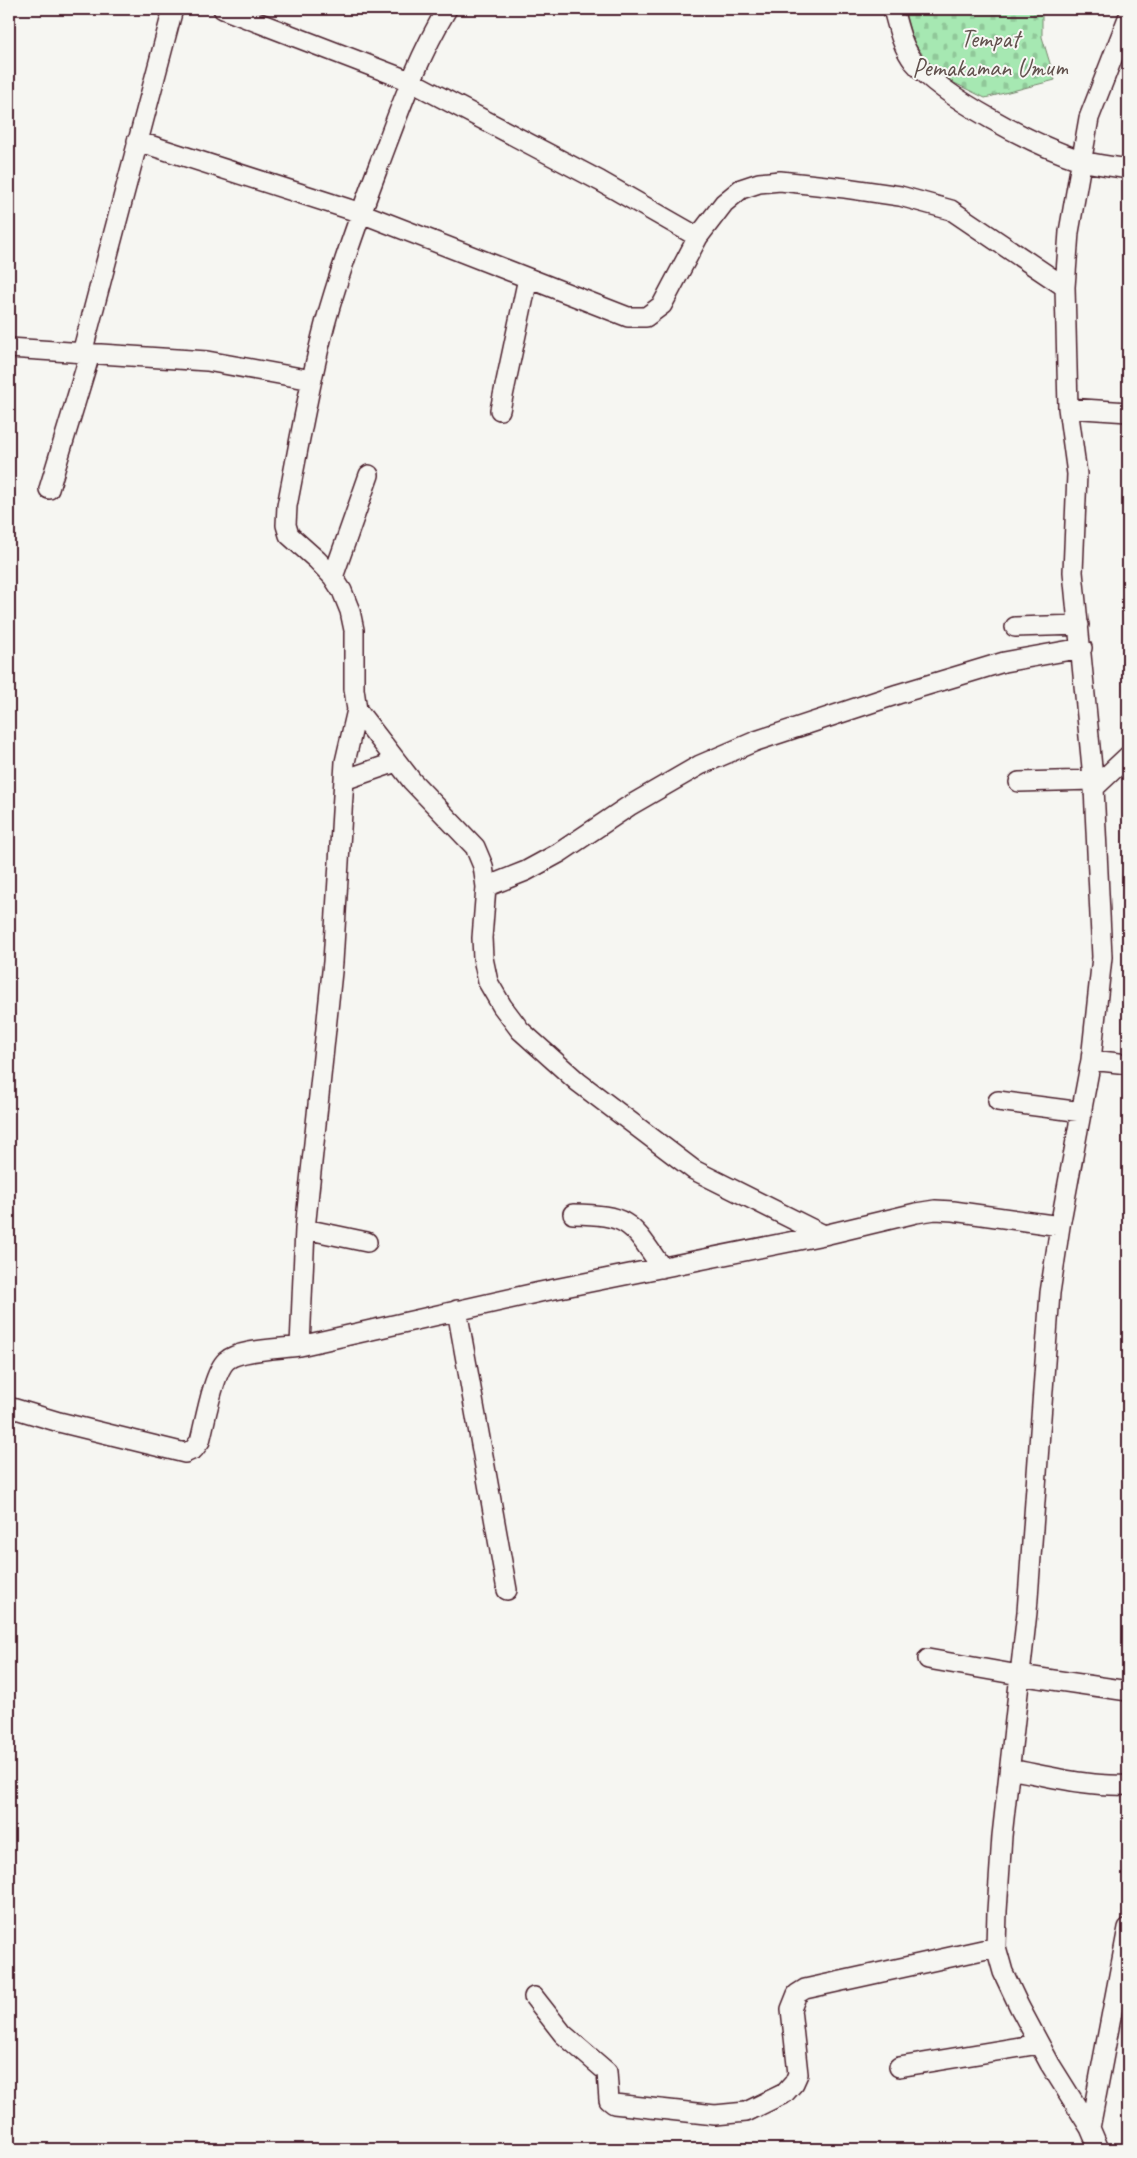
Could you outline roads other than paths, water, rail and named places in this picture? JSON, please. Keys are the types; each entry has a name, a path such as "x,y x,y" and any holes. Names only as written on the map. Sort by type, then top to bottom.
{"street":[{"path":"49,489 86,353 137,141 173,9"},
{"path":"223,9 410,81 600,181 698,237"},
{"path":"300,1346 305,1229 333,962 345,762 357,710 354,681 354,630 350,611 342,591 333,577 317,560 288,535 286,506 326,322 361,213 410,81 447,9"},
{"path":"894,9 899,32 913,60 938,84 1005,126 1081,161 1128,169"},
{"path":"1100,2149 1090,2128 1039,2044 1003,1972 996,1948 998,1875 1028,1593 1047,1334 1060,1226 1091,1060 1102,957 1094,784 1073,572 1077,474 1068,408 1065,287 1069,232 1089,118 1123,44 1128,18"},
{"path":"137,141 361,213 628,317 646,317 662,305 698,237 724,203 741,189 759,183 780,181 900,196 951,210 1065,287"},
{"path":"500,410 528,278"},
{"path":"9,348 207,361 312,380"},
{"path":"1068,408 1128,412"},
{"path":"333,577 369,475"},
{"path":"1015,627 1079,626"},
{"path":"486,887 526,871 560,853 628,806 700,765 756,741 898,694 1004,662 1082,648"},
{"path":"357,710 396,762 475,847 482,866 486,887 482,938 488,982 502,1006 520,1030 578,1082 694,1170 824,1236"},
{"path":"1019,782 1094,784 1128,756"},
{"path":"344,780 396,762"},
{"path":"1091,1060 1128,1064"},
{"path":"998,1101 1082,1112"},
{"path":"9,1407 59,1422 185,1452 194,1449 200,1441 218,1371 226,1360 238,1355 300,1346 457,1310 824,1236 935,1210 1060,1226"},
{"path":"573,1214 602,1215 623,1220 637,1232 662,1268"},
{"path":"305,1229 367,1242"},
{"path":"457,1310 506,1590"},
{"path":"928,1659 1128,1691"},
{"path":"1010,1769 1077,1782 1113,1785 1128,1784"},
{"path":"1090,2128 1120,2011 1128,1928"},
{"path":"534,1997 563,2034 606,2072 608,2100 614,2104 715,2115 746,2112 784,2093 794,2083 798,2074 791,2009 797,1994 805,1989 996,1948"},
{"path":"899,2067 1039,2044"}],"park label":[{"name":"Tempat Pemakaman Umum","path":"990,52"}]}
